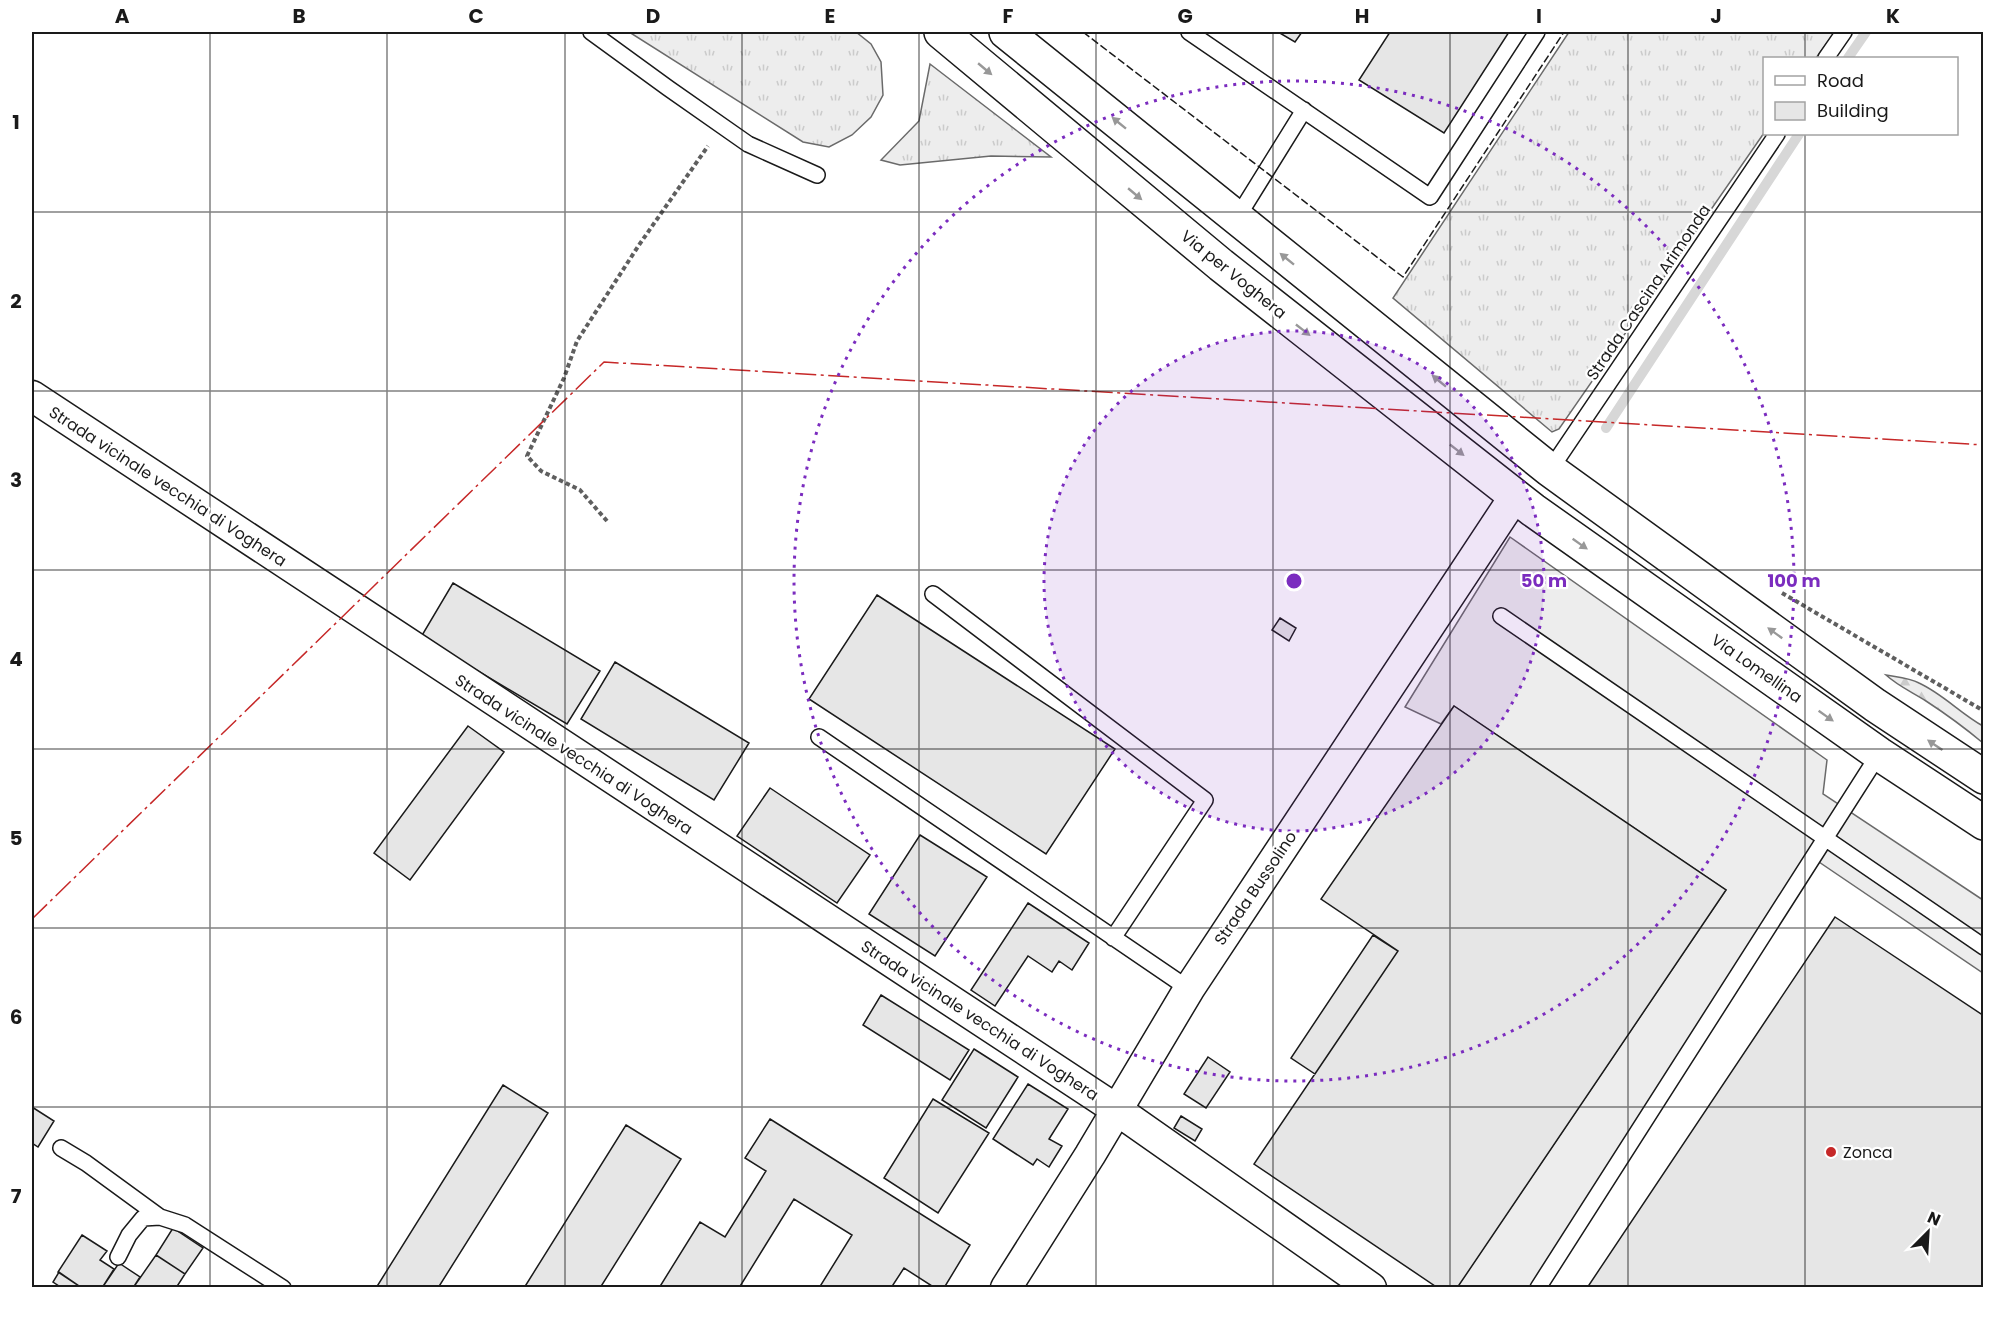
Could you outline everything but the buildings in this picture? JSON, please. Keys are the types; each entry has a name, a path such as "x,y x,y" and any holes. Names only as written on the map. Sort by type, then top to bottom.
{"main road":[{"name":"Via per Voghera","path":"940,32 1221,265 1524,503"},
{"path":"1006,32 1550,470 1875,705 1983,777"},
{"name":"Via Lomellina","path":"1524,503 1880,754 1983,823"}],"street":[{"name":"Strada vicinale vecchia di Voghera","path":"32,396 1117,1110 1371,1287"},
{"name":"Strada Bussolino","path":"1006,1287 1117,1110 1189,989 1524,503"}],"lane":[{"path":"591,32 748,144 817,175"},
{"path":"1189,32 1430,197 1538,32"},
{"path":"1827,57 1844,32"},
{"path":"1237,218 1304,110"},
{"name":"Strada Cascina Arimonda","path":"1550,470 1776,135"},
{"path":"933,594 1205,800 1113,938"},
{"path":"1502,616 1983,947"},
{"path":"819,737 1189,989"},
{"path":"1538,1287 1880,754"},
{"path":"61,1148 86,1163 160,1217 185,1225 283,1287"},
{"path":"117,1257 129,1235 143,1218 160,1217"}],"path":[{"path":"607,521 580,490 541,471 526,456 564,378 577,341 639,245 722,126"},
{"path":"1781,593 1983,711"}],"green space":[{"path":"629,32 856,32 871,44 881,62 883,95 871,117 852,135 829,147 803,142"},
{"path":"1569,32 1835,32 1817,57 1763,57 1763,134 1559,429 1552,432 1393,298"},
{"path":"930,64 1051,157 991,156 900,165 881,160 919,121"},
{"path":"1886,675 1912,680 1936,693 1983,726 1983,743 1941,711"}],"shaded area":[{"path":"1510,537 1827,760 1823,794 1983,900 1983,973 1813,858 1538,1287 1457,1287 1726,890 1454,706 1441,724 1405,707"}],"waterway":[{"path":"1849,57 1866,32"},
{"path":"1606,428 1798,135"}],"fence":[{"path":"1083,32 1403,277 1564,32"}],"power":[{"path":"32,919 604,362 1984,445"}],"place":[{"name":"Zonca","path":"1831,1152"}]}
